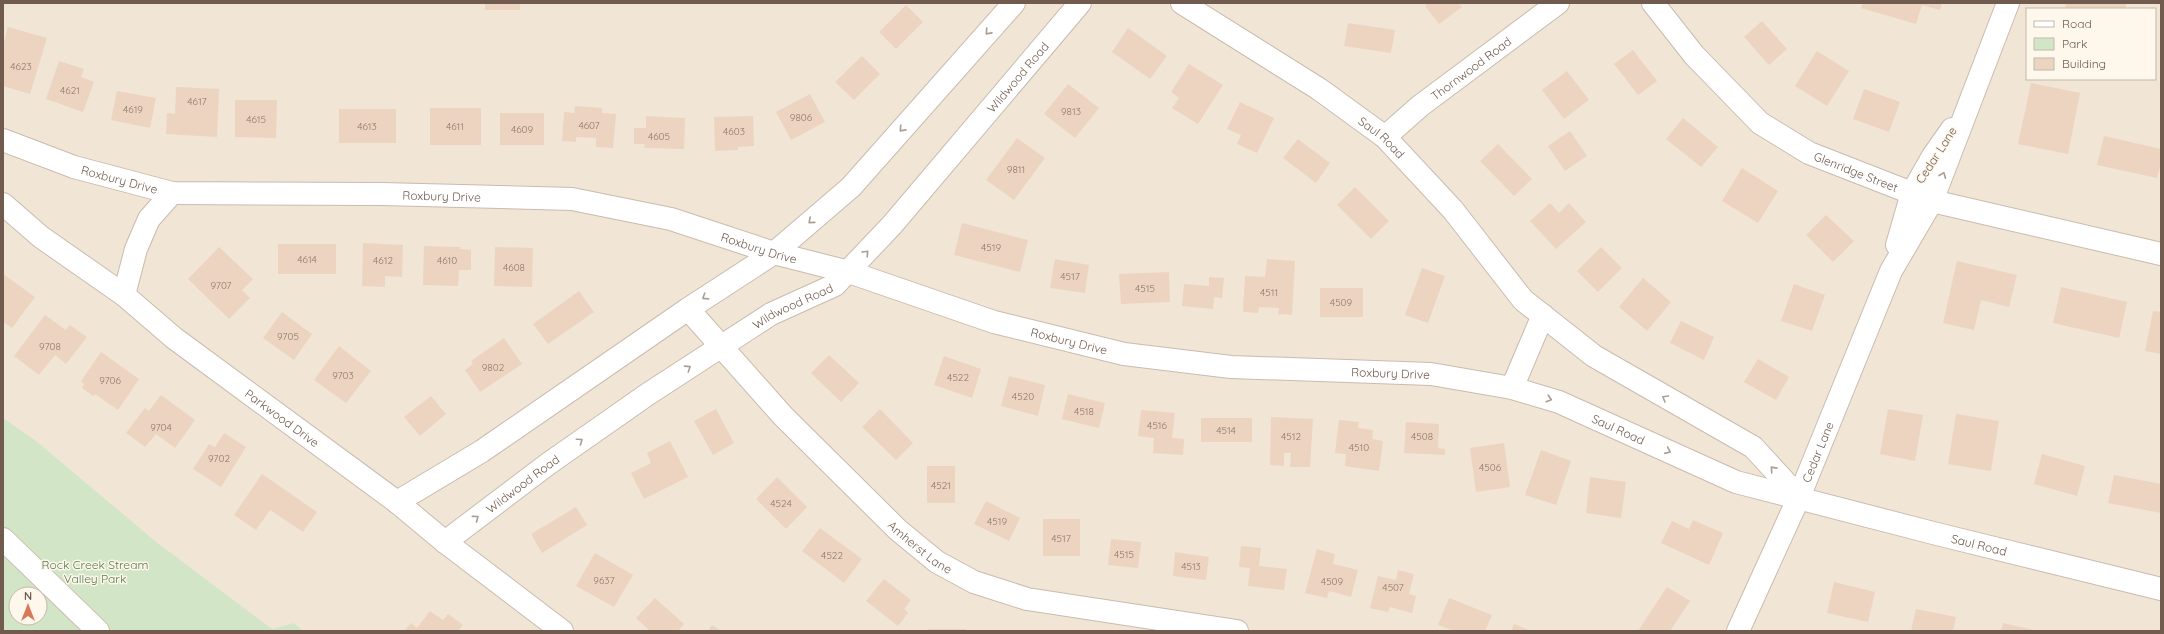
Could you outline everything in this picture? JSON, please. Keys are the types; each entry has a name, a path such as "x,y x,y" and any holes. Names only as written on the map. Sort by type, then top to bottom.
{"street":[{"path":"397,502 482,451 688,309 774,253 851,187 1014,3"},
{"name":"Wildwood Road","path":"445,542 548,464 648,394 771,314 835,285 849,272 897,219 1080,3"},
{"name":"Saul Road","path":"1182,3 1319,89 1386,137 1453,210 1523,300 1594,356 1753,447 1799,498"},
{"name":"Thornwood Road","path":"1386,137 1420,106 1558,3"},
{"name":"Glenridge Street","path":"1653,3 1694,55 1760,123 1809,153 1932,201 2161,254"},
{"name":"Cedar Lane","path":"1891,271 1932,201 2008,3"},
{"name":"Cedar Lane","path":"1738,631 1799,498 1891,271 1912,193 1933,156 1966,111"},
{"name":"Roxbury Drive","path":"3,140 74,167 172,193 382,194 572,199 671,218 774,253 849,272 994,322 1124,354 1231,367 1430,374 1512,388"},
{"path":"124,295 136,249 149,219 172,193"},
{"name":"Parkwood Drive","path":"3,204 41,236 124,295 174,338 397,502 445,542 562,631"},
{"name":"Amherst Lane","path":"688,309 782,416 892,525 937,562 974,582 1027,599 1237,631"},
{"path":"1512,388 1543,315"},
{"name":"Saul Road","path":"1512,388 1559,402 1736,482 1937,534 2161,589"},
{"path":"3,540 98,631"}],"shaded area":[{"path":"3,3 2161,3 2161,631 274,631 3,427"}],"green space":[{"name":"Rock Creek Stream Valley Park","path":"3,418 36,441 155,541 272,629 294,623 303,631 3,631"}],"building":[{"path":"485,3 520,3 520,10 485,10"},
{"path":"1428,3 1458,3 1462,7 1439,24 1425,6"},
{"path":"1863,3 1942,3 1940,10 1922,5 1916,24 1861,8"},
{"path":"2066,3 2127,3 2125,8 2065,8"},
{"path":"906,5 923,22 896,49 879,32"},
{"path":"1762,21 1787,49 1769,65 1744,37"},
{"path":"1348,23 1395,30 1391,53 1344,46"},
{"path":"8,27 47,38 30,94 3,86 3,46"},
{"path":"1128,28 1167,56 1150,79 1112,52"},
{"path":"1633,50 1657,81 1638,95 1614,64"},
{"path":"1817,51 1849,71 1827,106 1795,86"},
{"path":"862,56 880,74 854,100 835,82"},
{"path":"59,61 84,69 81,77 94,82 83,112 46,99"},
{"path":"1189,64 1223,85 1198,124 1172,108 1179,98 1171,92"},
{"path":"1567,71 1589,100 1564,119 1542,90"},
{"path":"2031,83 2080,93 2068,154 2018,144"},
{"path":"1068,84 1099,108 1075,138 1044,114"},
{"path":"176,87 219,89 217,137 166,134 167,113 175,114"},
{"path":"1864,89 1900,102 1889,132 1853,119"},
{"path":"117,91 156,98 150,128 111,120"},
{"path":"810,94 825,122 791,140 776,112"},
{"path":"235,100 277,100 276,138 235,137"},
{"path":"1240,102 1274,118 1257,153 1237,144 1241,135 1227,129"},
{"path":"575,106 602,108 602,113 616,114 613,148 596,147 596,138 576,137 576,142 562,141 564,112 574,113"},
{"path":"430,108 481,108 481,145 430,145"},
{"path":"339,109 396,109 396,143 339,143"},
{"path":"500,113 544,113 544,145 500,145"},
{"path":"646,116 685,118 684,149 644,148 645,144 634,144 634,128 646,128"},
{"path":"753,116 754,146 738,147 738,150 715,151 714,117"},
{"path":"1683,118 1718,147 1701,167 1666,139"},
{"path":"1570,131 1587,156 1565,171 1548,146"},
{"path":"2104,136 2161,149 2161,162 2157,178 2097,165"},
{"path":"1017,138 1045,158 1014,200 986,180"},
{"path":"1298,139 1330,163 1316,183 1283,158"},
{"path":"1498,144 1532,179 1514,196 1480,161"},
{"path":"1742,168 1778,191 1758,223 1722,201"},
{"path":"1355,187 1389,221 1371,239 1337,205"},
{"path":"1550,203 1559,213 1569,203 1586,222 1556,249 1530,221"},
{"path":"1826,215 1854,241 1833,262 1806,235"},
{"path":"962,223 1028,240 1020,272 954,255"},
{"path":"363,243 403,245 402,277 385,276 385,287 362,286"},
{"path":"278,244 336,244 336,274 278,274"},
{"path":"424,246 460,247 460,249 471,250 471,270 459,270 458,286 423,285"},
{"path":"219,247 253,279 242,290 250,298 229,319 188,279"},
{"path":"495,247 533,248 532,287 494,286"},
{"path":"1601,247 1622,268 1598,292 1577,271"},
{"path":"1055,259 1089,265 1085,293 1050,288"},
{"path":"1267,259 1295,261 1292,315 1278,314 1279,308 1259,307 1258,313 1243,312 1245,276 1265,277"},
{"path":"1957,261 2017,275 2009,307 1981,300 1974,330 1943,323"},
{"path":"1422,268 1445,276 1428,323 1405,315"},
{"path":"1169,272 1170,302 1121,304 1119,274"},
{"path":"3,274 35,297 12,328 3,322"},
{"path":"1209,277 1224,278 1222,298 1214,297 1213,309 1182,306 1184,284 1209,286"},
{"path":"1643,278 1671,302 1647,331 1619,307"},
{"path":"1794,284 1825,295 1812,331 1781,321"},
{"path":"2061,287 2127,302 2119,338 2053,323"},
{"path":"1320,288 1363,288 1363,317 1320,317"},
{"path":"579,291 594,312 548,344 533,324"},
{"path":"2153,311 2161,312 2161,354 2145,351"},
{"path":"282,312 312,334 294,360 263,338"},
{"path":"45,315 66,330 70,325 87,337 66,364 55,355 39,375 14,356"},
{"path":"1681,321 1714,337 1704,360 1670,343"},
{"path":"504,338 522,364 480,392 465,370 473,364 471,361"},
{"path":"339,346 371,371 346,403 314,380"},
{"path":"101,352 139,379 118,410 95,394 93,396 82,388 84,384 81,381"},
{"path":"829,355 859,383 841,402 811,373"},
{"path":"944,356 981,369 972,398 934,385"},
{"path":"1758,359 1789,377 1776,400 1744,382"},
{"path":"1009,376 1045,385 1038,416 1001,406"},
{"path":"1068,394 1105,403 1099,428 1062,419"},
{"path":"161,395 195,420 175,448 156,434 145,447 126,433 145,408 149,411"},
{"path":"431,396 446,414 420,436 404,417"},
{"path":"716,409 734,443 713,455 694,421"},
{"path":"880,409 913,443 896,460 862,427"},
{"path":"1888,409 1923,415 1915,461 1880,454"},
{"path":"1141,410 1175,413 1172,438 1184,439 1183,455 1153,453 1154,438 1138,436"},
{"path":"1956,414 1999,421 1991,471 1948,464"},
{"path":"1271,417 1313,419 1310,467 1290,467 1291,453 1284,453 1284,466 1270,465"},
{"path":"1201,418 1252,418 1252,442 1201,442"},
{"path":"1339,420 1359,422 1358,428 1373,430 1372,439 1383,441 1379,471 1345,466 1346,454 1335,453"},
{"path":"1406,422 1439,424 1438,448 1445,449 1445,455 1404,453"},
{"path":"224,433 246,447 221,487 193,469 209,444 215,447"},
{"path":"670,441 688,477 644,499 631,473 651,463 647,453"},
{"path":"1504,443 1510,487 1476,492 1470,448"},
{"path":"1541,450 1571,461 1556,505 1525,495"},
{"path":"2042,454 2085,466 2077,496 2034,484"},
{"path":"927,466 955,466 955,503 927,503"},
{"path":"262,474 317,512 303,532 270,510 256,530 234,515"},
{"path":"2114,475 2161,484 2161,513 2108,503"},
{"path":"777,477 807,507 786,529 756,499"},
{"path":"1590,477 1626,482 1621,518 1586,513"},
{"path":"986,501 1020,518 1009,541 974,524"},
{"path":"576,507 587,525 542,553 531,534"},
{"path":"1043,519 1080,519 1080,556 1043,556"},
{"path":"1693,520 1723,533 1709,565 1661,543 1672,521 1689,529"},
{"path":"820,528 862,559 844,583 802,551"},
{"path":"1111,539 1141,542 1138,568 1108,565"},
{"path":"1241,546 1261,548 1259,566 1287,569 1284,590 1248,586 1250,568 1239,567"},
{"path":"1317,549 1335,554 1333,564 1358,570 1351,597 1329,591 1327,598 1305,593"},
{"path":"1175,552 1209,557 1206,580 1173,576"},
{"path":"595,553 633,575 614,607 576,586"},
{"path":"1398,570 1414,574 1409,594 1416,596 1412,613 1390,607 1388,612 1370,608 1378,576 1396,580"},
{"path":"884,579 911,600 904,609 908,613 898,626 866,601"},
{"path":"1834,582 1875,592 1868,622 1827,613"},
{"path":"1667,587 1690,601 1670,631 1638,631"},
{"path":"655,598 684,624 678,631 650,631 636,618"},
{"path":"1449,598 1492,615 1485,631 1454,631 1438,625"},
{"path":"1916,609 1956,617 1953,631 1911,631"},
{"path":"430,611 443,620 448,614 463,625 458,631 404,631 411,623 417,628"},
{"path":"2003,623 2034,630 2001,631"},
{"path":"1514,624 1532,631 1511,631"},
{"path":"712,625 721,631 708,631"},
{"path":"928,629 966,629 966,631 928,631"}]}
